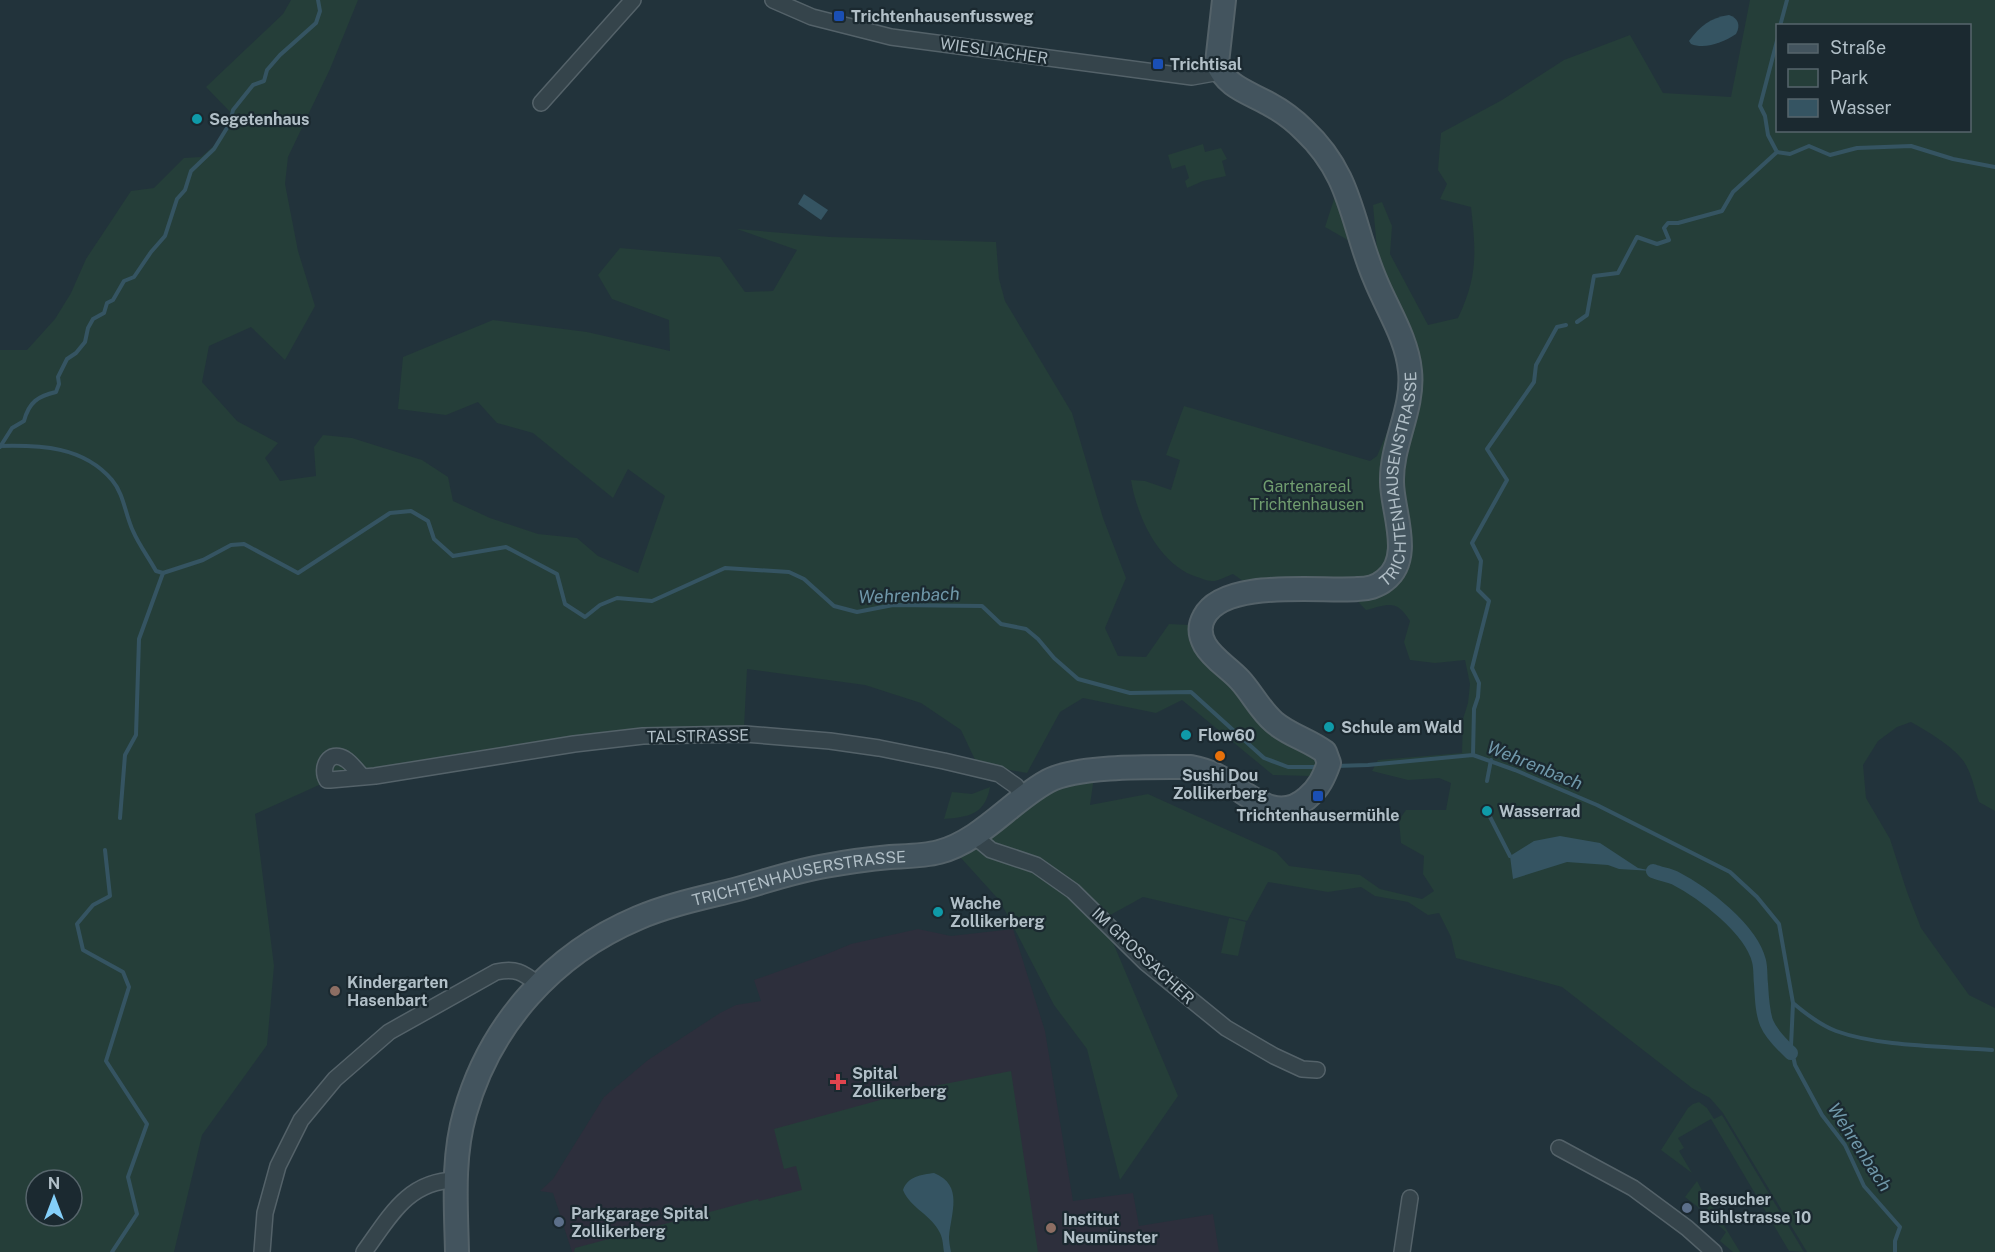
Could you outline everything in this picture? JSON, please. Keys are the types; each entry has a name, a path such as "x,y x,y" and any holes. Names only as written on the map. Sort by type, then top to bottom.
{"street":[{"path":"541,103 633,0"},
{"name":"WIESLIACHER","path":"773,0 812,17 891,37 1192,77 1220,72"},
{"path":"1220,72 1217,63 1224,0"},
{"name":"TRICHTENHAUSENSTRASSE","path":"1220,72 1237,88 1287,115 1314,140 1331,161 1350,200 1374,278 1402,339 1409,360 1410,389 1394,456 1391,479 1400,543 1394,570 1386,580 1376,586 1358,589 1262,590 1223,600 1208,610 1200,627 1206,646 1246,686 1265,713 1278,725 1325,752 1327,770"},
{"name":"TALSTRASSE","path":"363,777 574,744 643,736 745,734 830,741 944,761 999,774 1016,786 1024,798"},
{"name":"TRICHTENHAUSERSTRASSE","path":"457,1252 455,1180 458,1148 465,1114 482,1067 499,1033 514,1011 538,984 588,944 614,929 647,914 822,866 940,852 952,848 1050,780 1082,771 1191,766 1209,771 1260,804 1280,810 1304,802 1314,792 1327,770"},
{"name":"IM GROSSACHER","path":"973,835 991,850 1036,865 1073,891 1146,963 1226,1028 1274,1056 1302,1069 1317,1070"},
{"path":"262,1252 265,1213 278,1166 301,1120 335,1080 389,1032 496,972 511,969 525,974 538,984"},
{"path":"1559,1148 1640,1193 1687,1228 1714,1252"},
{"path":"364,1252 389,1217 409,1195 426,1185 441,1180 455,1180"},
{"path":"1402,1252 1410,1198"}],"shaded area":[{"name":"Spital Zollikerberg","path":"918,929 951,936 1013,929 1045,1031 1073,1201 1133,1193 1139,1226 1213,1214 1219,1252 572,1252 553,1193 540,1191 553,1179 604,1097 648,1060 720,1013 736,1005 761,1001 754,980 851,944"}],"green space":[{"path":"291,0 358,0 330,69 288,157 285,184 298,251 315,306 285,360 251,327 209,346 202,382 237,421 278,443 265,458 280,481 316,476 314,447 323,435 352,438 422,460 448,477 453,501 490,518 538,534 577,538 598,556 638,573 665,496 628,469 613,498 533,433 497,423 478,402 446,415 398,409 403,357 493,320 587,332 670,351 669,320 612,299 598,275 620,248 720,257 745,292 773,291 797,250 737,229 830,237 996,242 999,279 1005,301 1072,413 1103,518 1126,578 1105,628 1118,656 1146,657 1169,624 1189,625 1194,649 1226,678 1250,707 1263,728 1320,758 1311,776 1273,775 1182,700 1156,713 1083,698 1060,712 1027,773 977,764 961,730 921,703 865,685 747,669 744,727 330,780 255,814 274,966 267,1045 202,1135 174,1252 0,1252 0,350 27,350 55,319 71,293 86,259 131,191 154,188 184,158 201,157 217,143 237,119 206,87 283,14"},
{"name":"Gartenareal Trichtenhausen","path":"1750,0 1995,0 1995,811 1979,802 1970,773 1961,758 1944,743 1911,722 1897,727 1878,741 1863,765 1866,798 1890,839 1921,928 1969,995 1995,1008 1995,1252 1807,1252 1723,1113 1710,1098 1692,1088 1562,987 1456,958 1451,937 1439,913 1428,915 1408,902 1375,896 1361,887 1328,892 1268,882 1247,921 1143,897 1103,919 1178,1096 1120,1180 1087,1049 1054,1005 1000,901 952,848 1039,786 1095,770 1090,805 1148,794 1276,852 1289,866 1360,875 1380,889 1422,899 1434,891 1423,874 1424,856 1401,843 1399,820 1406,810 1446,810 1451,783 1439,778 1408,780 1372,771 1378,760 1462,753 1463,719 1470,684 1465,660 1435,663 1410,660 1404,642 1410,621 1401,609 1386,605 1366,610 1337,580 1246,583 1233,574 1211,581 1184,571 1161,551 1152,538 1138,509 1131,480 1145,481 1171,490 1180,460 1166,455 1184,406 1370,461 1377,456 1418,360 1378,260 1373,205 1382,202 1392,226 1390,254 1428,325 1458,318 1465,303 1472,276 1474,237 1471,207 1440,199 1447,184 1438,170 1441,133 1502,100 1564,60 1630,35 1663,93 1731,97"},
{"path":"1203,144 1205,152 1221,148 1227,159 1222,161 1226,176 1203,181 1187,188 1185,181 1189,178 1185,165 1172,169 1168,155"},
{"path":"1337,190 1353,243 1325,227"},
{"path":"990,787 988,796 980,809 961,817 944,819 952,792 972,794"},
{"path":"1229,918 1246,922 1238,956 1221,953"},
{"path":"1011,1071 1038,1252 574,1252 575,1248 758,1199 759,1201 802,1190 796,1166 784,1169 774,1129 924,1088"},
{"path":"1699,1102 1707,1108 1714,1119 1722,1115 1804,1252 1789,1251 1711,1119 1678,1138 1684,1148 1679,1151 1692,1173 1661,1150 1688,1108"},
{"path":"1697,1181 1706,1198 1699,1208 1685,1197"},
{"path":"1711,1204 1740,1252 1733,1252 1720,1241 1726,1232 1704,1212"}],"water":[{"path":"1729,15 1738,22 1736,34 1714,44 1696,46 1691,44 1689,41 1706,24 1716,18"},
{"path":"804,194 828,210 821,220 798,204"},
{"path":"1560,836 1600,843 1638,868 1653,871 1567,862 1513,879 1510,856 1534,841"},
{"path":"934,1173 949,1185 954,1200 949,1237 951,1252 944,1252 940,1233 903,1190 912,1179"}],"waterway":[{"path":"0,447 12,428 24,421 35,401 56,392 59,384 58,377 67,359 76,353 85,342 93,319 104,313 107,303 113,300 124,281 134,277 165,236 177,199 185,190 191,171 214,149 230,123 233,110 253,85 264,81 267,70 280,55 316,23 320,11 318,0"},
{"path":"1781,24 1787,0"},
{"path":"1776,45 1760,106 1765,116 1768,135 1777,152"},
{"path":"1577,322 1587,315 1594,276 1618,273 1637,237 1657,244 1669,240 1664,228 1668,223 1678,223 1722,211 1733,192 1777,152 1790,154 1809,146 1830,155 1857,148 1911,146 1953,159 1995,167"},
{"path":"1473,755 1474,709 1479,683 1472,668 1489,601 1478,590 1481,561 1472,543 1507,480 1487,449 1534,382 1536,365 1557,327 1566,325"},
{"name":"Wehrenbach","path":"0,446 30,446 60,450 88,460 101,469 119,491 135,536 156,571 163,573 203,560 231,545 244,544 298,573 390,513 411,511 428,521 434,539 453,556 506,547 557,574 565,604 585,617 600,605 617,598 652,601 725,568 789,572 804,579 834,606 857,612 893,605 982,606 1001,624 1026,629 1078,679 1130,693 1191,692 1264,758 1288,767 1318,767"},
{"path":"120,818 125,755 136,735 139,639 163,573"},
{"name":"Wehrenbach","path":"1335,766 1473,755 1597,805 1730,872 1757,897 1779,924 1793,1003 1791,1046 1795,1065 1822,1115 1845,1145 1864,1186 1900,1227 1895,1241 1895,1252"},
{"path":"1487,781 1491,760"},
{"path":"1487,811 1510,856"},
{"path":"105,850 110,896 93,905 77,924 83,950 123,972 129,987 106,1061 147,1124 128,1177 137,1214 112,1252"},
{"path":"1653,871 1675,878 1712,902 1747,937 1759,961 1764,1016 1775,1037 1791,1053"},
{"path":"1793,1003 1824,1026 1853,1036 1892,1043 1992,1050"}],"place":[{"name":"Trichtenhausenfussweg","path":"839,16"},
{"name":"Trichtisal","path":"1158,64"},
{"name":"Segetenhaus","path":"197,119"},
{"name":"Schule am Wald","path":"1329,727"},
{"name":"Flow60","path":"1186,735"},
{"name":"Sushi Dou Zollikerberg","path":"1220,756"},
{"name":"Trichtenhausermühle","path":"1318,796"},
{"name":"Wasserrad","path":"1487,811"},
{"name":"Wache Zollikerberg","path":"938,912"},
{"name":"Kindergarten Hasenbart","path":"335,991"},
{"name":"Spital Zollikerberg","path":"838,1082"},
{"name":"Besucher Bühlstrasse 10","path":"1687,1208"},
{"name":"Parkgarage Spital Zollikerberg","path":"559,1222"},
{"name":"Institut Neumünster","path":"1051,1228"}]}
